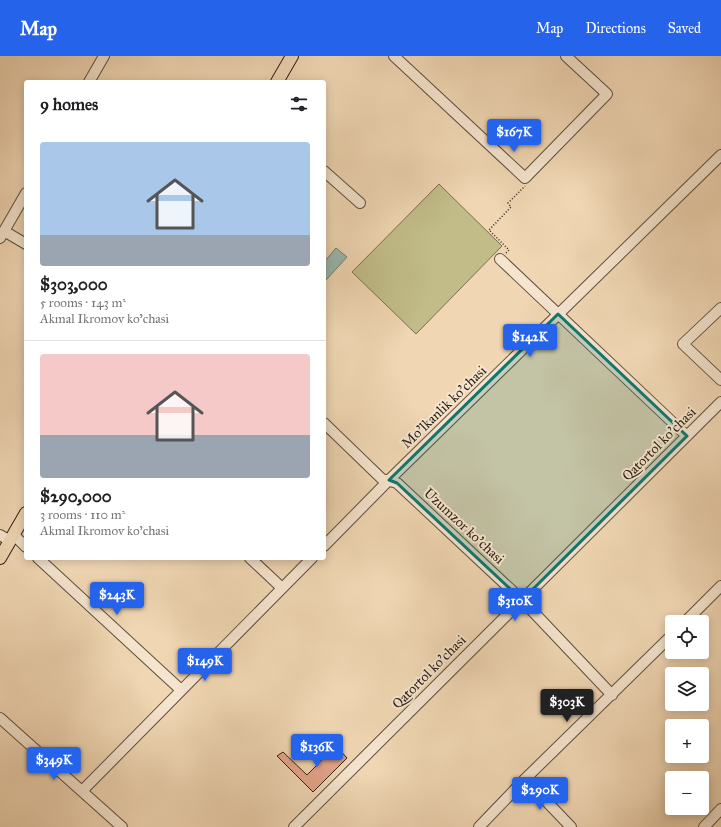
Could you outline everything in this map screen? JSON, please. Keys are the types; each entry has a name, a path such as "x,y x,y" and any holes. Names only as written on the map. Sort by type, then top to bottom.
{"main road":[{"path":"278,80 292,56"},
{"path":"0,558 8,537 24,516"}],"street":[{"path":"90,80 104,56"},
{"path":"394,56 525,178 607,94 566,56"},
{"name":"Mo'lkanlik ko'chasi","path":"326,544 389,480 721,155"},
{"path":"326,173 360,204"},
{"path":"24,196 2,235 24,243"},
{"path":"500,259 687,436"},
{"path":"721,308 683,344 721,380"},
{"name":"Qatortol ko'chasi","path":"294,827 721,402"},
{"name":"Uzumzor ko'chasi","path":"326,425 382,479 397,482 522,600 612,695"},
{"path":"8,537 24,545"},
{"path":"40,560 181,690"},
{"path":"252,560 282,588"},
{"path":"82,791 310,560"},
{"path":"692,615 721,586"},
{"path":"479,827 525,779 665,642"},
{"path":"0,718 122,827"},
{"path":"525,779 571,827"},
{"path":"704,827 721,809"}],"path":[{"path":"500,259 509,250 489,230 511,207 508,203 525,187 525,178"}],"highlighted area":[{"path":"558,314 687,436 522,600 397,483 389,480"}],"shaded area":[{"path":"439,184 502,246 416,334 352,272"}],"water":[{"path":"336,248 347,257 326,280 326,260"}],"building":[{"path":"336,746 347,758 313,792 277,756 283,752 307,775"}]}
